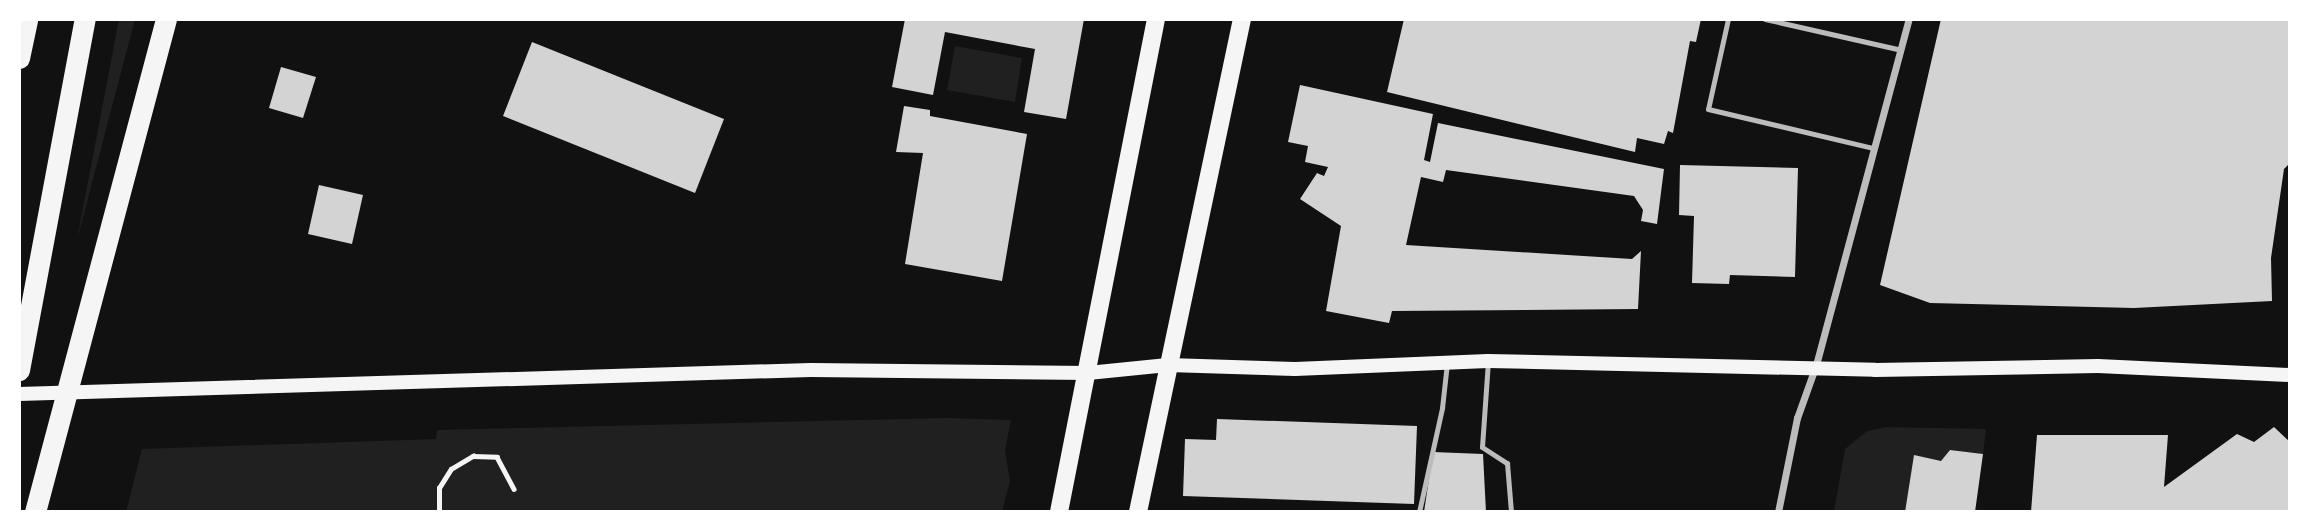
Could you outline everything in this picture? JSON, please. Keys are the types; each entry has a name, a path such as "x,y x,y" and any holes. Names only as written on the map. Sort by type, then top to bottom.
{"highway":[{"path":"19,58 27,19"},
{"path":"19,370 85,19"},
{"path":"35,512 166,19"}],"main road":[{"path":"1059,512 1156,19"},
{"path":"1138,512 1242,19"},
{"path":"19,394 161,393 811,370 1088,373 1168,365 1295,369 1488,361 1816,365 1875,370 2098,366 2290,375"}],"street":[{"path":"1778,512 1797,418 1816,365 1909,19"}],"lane":[{"path":"1728,19 1708,109 1873,148"},
{"path":"1765,19 1901,50"},
{"path":"1488,361 1482,447 1507,463 1511,512"},
{"path":"1419,512 1447,363"}],"path":[{"path":"439,512 439,488 451,468 473,456 497,457 514,489"}],"shaded area":[{"path":"119,19 135,19 77,240"},
{"path":"955,46 1022,58 1015,102 947,90"},
{"path":"946,418 1011,420 1005,450 1010,481 1002,512 126,512 142,449 436,439 437,430"},
{"path":"1886,427 1986,429 1983,454 1950,450 1941,461 1914,456 1905,512 1834,512 1845,449 1867,431"}],"building":[{"path":"905,19 1084,19 1066,119 1024,112 1035,49 945,32 933,95 892,87"},
{"path":"1404,19 1701,19 1696,42 1690,41 1673,133 1668,131 1664,144 1637,138 1635,152 1387,92"},
{"path":"1941,19 2290,19 2290,163 2284,169 2271,258 2272,301 2134,308 1930,303 1880,285"},
{"path":"532,42 724,119 695,193 503,116"},
{"path":"281,67 316,77 303,118 269,108"},
{"path":"1300,85 1433,114 1424,160 1430,162 1438,123 1664,169 1657,224 1641,221 1643,210 1634,196 1446,170 1443,182 1421,177 1406,245 1632,259 1641,251 1638,309 1392,311 1389,323 1326,311 1341,226 1300,199 1317,173 1324,176 1328,167 1305,162 1308,146 1288,142"},
{"path":"904,106 930,110 930,116 1027,134 1002,281 905,264 923,153 896,152"},
{"path":"1680,165 1798,168 1795,277 1730,275 1729,284 1692,283 1694,216 1679,215"},
{"path":"319,185 363,195 352,244 308,234"},
{"path":"1217,419 1417,426 1414,504 1183,496 1185,439 1216,440"},
{"path":"2274,427 2290,442 2290,512 2031,512 2037,435 2168,435 2164,487 2237,434 2254,442"},
{"path":"1950,450 1983,454 1975,512 1905,512 1914,455 1941,461"},
{"path":"1433,452 1483,454 1486,512 1424,512"}]}
